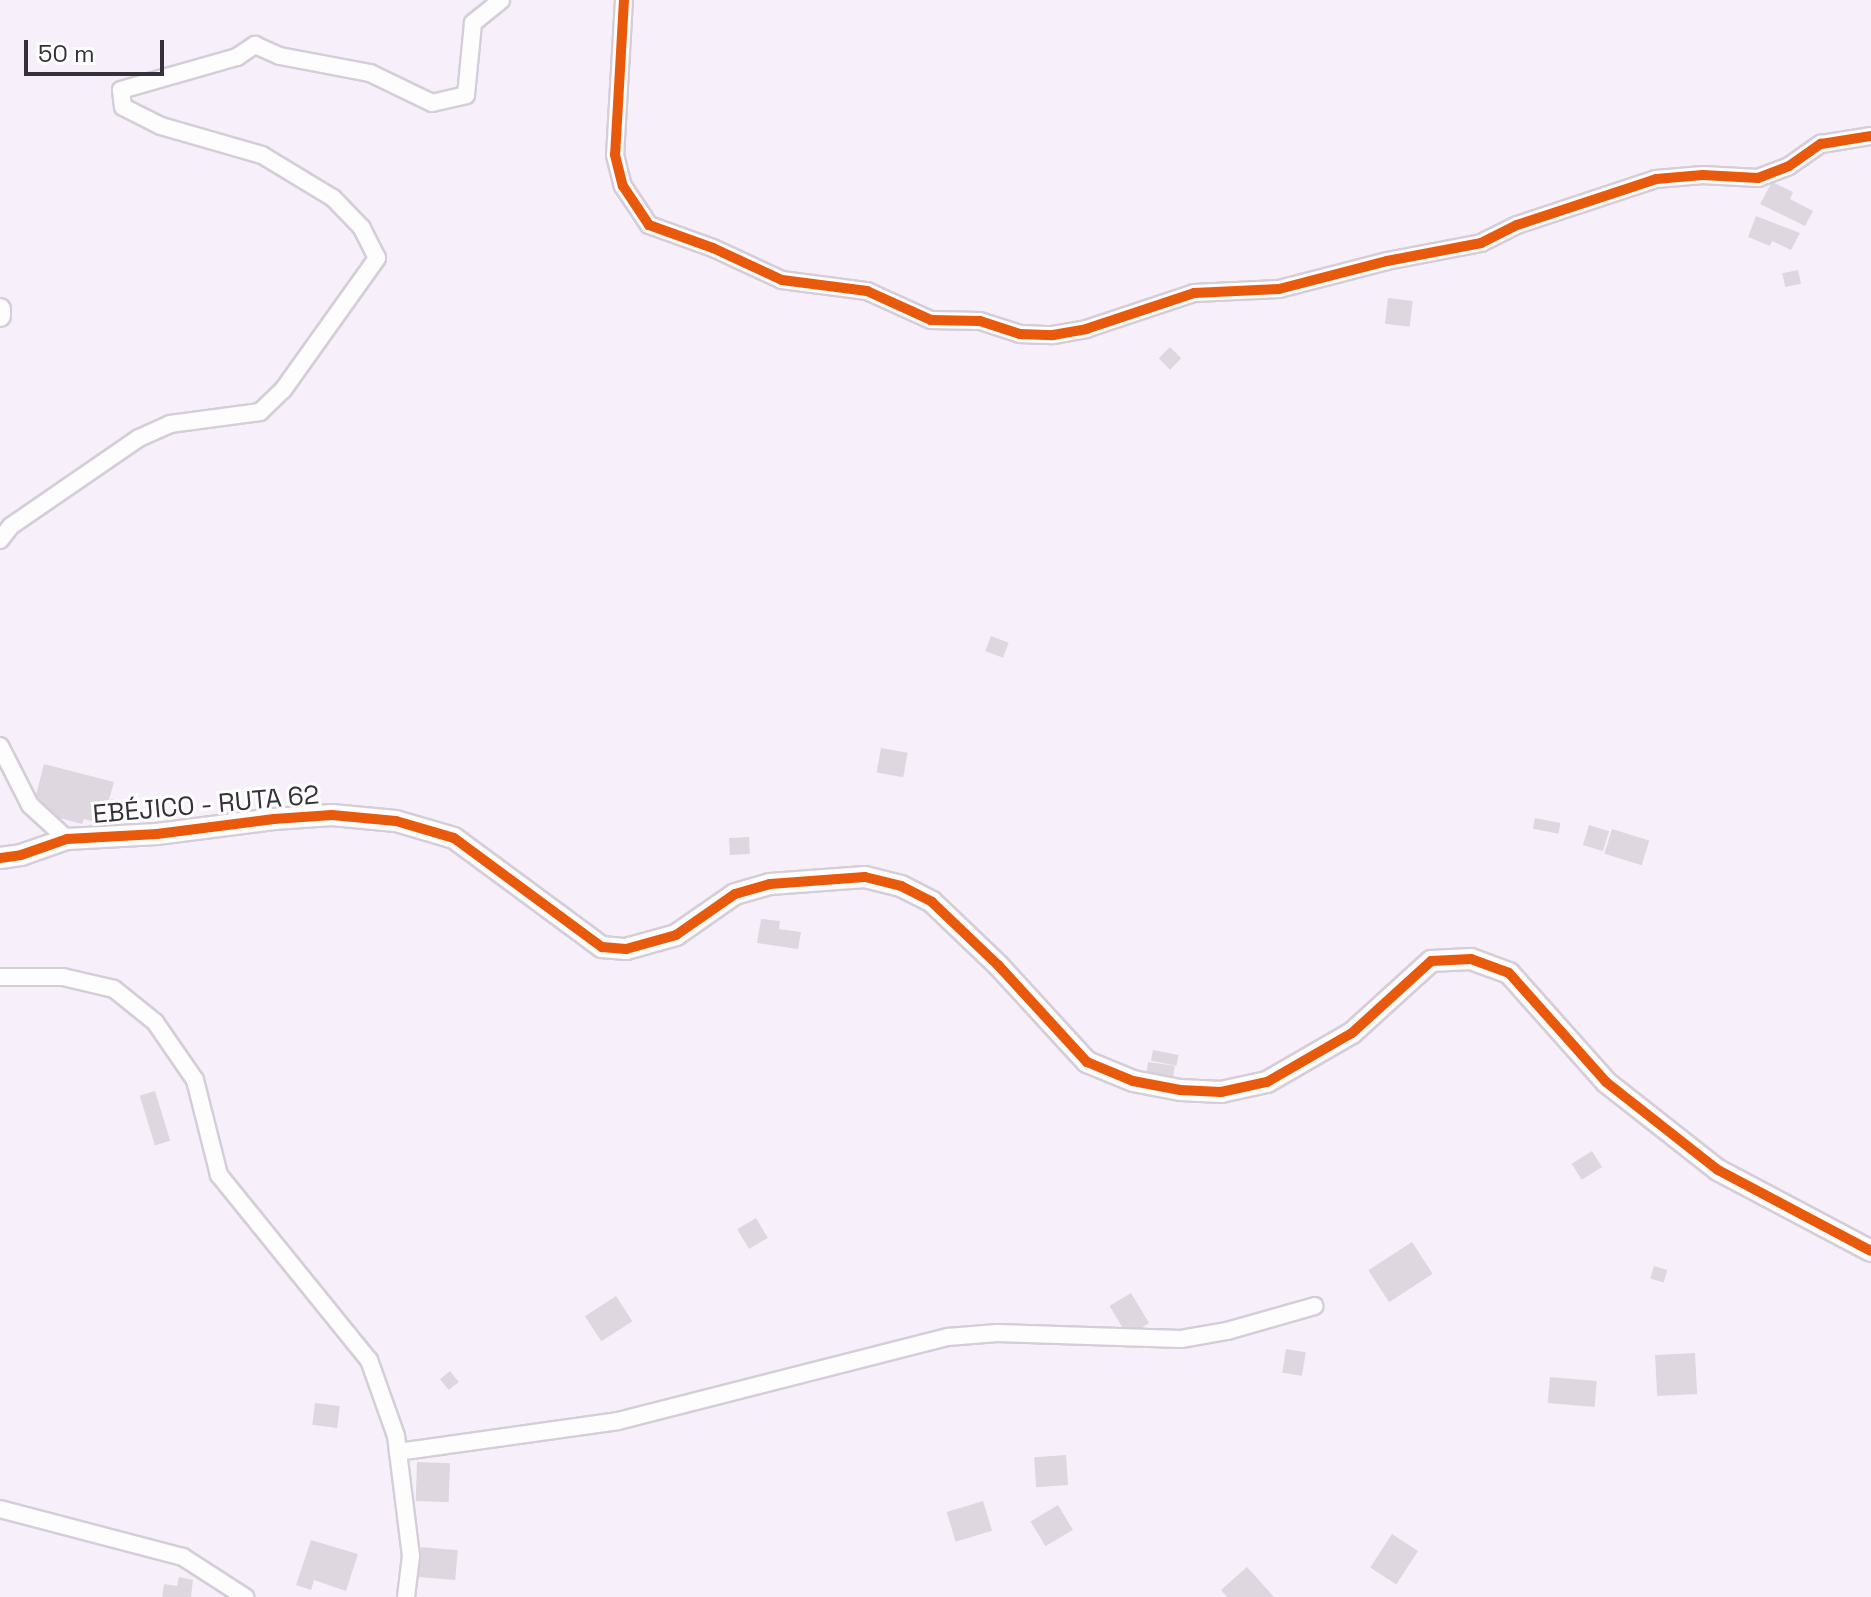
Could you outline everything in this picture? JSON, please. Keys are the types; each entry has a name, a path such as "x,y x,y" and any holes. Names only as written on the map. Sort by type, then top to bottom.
{"street":[{"path":"0,540 11,526 139,438 170,424 260,412 283,390 377,258 362,228 333,198 262,155 161,126 123,107 121,90 237,57 255,45 280,56 370,73 432,103 466,95 473,23 501,0"},
{"path":"624,0 615,155 623,186 649,225 713,248 782,280 867,291 931,320 980,321 1020,334 1053,335 1086,329 1194,293 1279,289 1387,261 1481,243 1517,225 1656,179 1703,175 1758,178 1789,166 1821,144 1871,136"},
{"path":"0,309 0,316"},
{"path":"0,746 30,805 67,839"},
{"name":"EBÉJICO - RUTA 62","path":"0,858 21,855 67,839 157,834 332,815 396,821 454,838 602,947 626,949 676,935 735,894 770,884 865,877 901,886 932,902 998,965 1087,1062 1133,1081 1180,1090 1221,1092 1267,1082 1352,1033 1431,961 1471,959 1509,973 1606,1082 1718,1170 1871,1251"},
{"path":"0,977 63,977 114,989 155,1022 195,1080 219,1175 369,1360 396,1436 411,1556 406,1597"},
{"path":"398,1452 618,1421 948,1337 997,1333 1181,1339 1227,1331 1315,1306"},
{"path":"0,1509 183,1557 245,1597"}],"building":[{"path":"1772,182 1793,192 1790,199 1813,211 1805,226 1760,204"},
{"path":"1756,216 1800,233 1791,250 1772,241 1770,246 1748,237"},
{"path":"1798,270 1801,284 1785,287 1782,273"},
{"path":"1388,298 1413,301 1410,327 1385,324"},
{"path":"1170,347 1181,358 1170,370 1159,358"},
{"path":"991,636 1009,643 1003,658 985,651"},
{"path":"881,748 908,753 903,777 877,773"},
{"path":"44,764 114,782 107,807 111,799 130,804 127,816 107,811 103,824 84,819 82,824 48,815 36,795"},
{"path":"1535,818 1561,823 1558,834 1533,829"},
{"path":"1589,825 1609,831 1603,851 1583,845"},
{"path":"1612,829 1649,840 1642,865 1604,854"},
{"path":"749,837 750,854 730,855 729,838"},
{"path":"761,919 780,921 779,929 801,932 798,949 757,943"},
{"path":"1153,1050 1179,1055 1176,1066 1151,1061"},
{"path":"1148,1062 1175,1066 1173,1077 1146,1073"},
{"path":"155,1091 170,1141 155,1145 140,1096"},
{"path":"1592,1151 1602,1167 1582,1180 1572,1164"},
{"path":"756,1218 768,1238 749,1249 737,1229"},
{"path":"1412,1242 1433,1274 1389,1302 1368,1270"},
{"path":"1654,1266 1667,1270 1664,1283 1650,1278"},
{"path":"1131,1293 1149,1323 1128,1336 1110,1306"},
{"path":"616,1296 632,1321 601,1341 585,1316"},
{"path":"1286,1349 1306,1352 1302,1376 1282,1373"},
{"path":"1695,1353 1697,1394 1657,1396 1655,1355"},
{"path":"450,1371 459,1382 449,1390 440,1379"},
{"path":"1550,1377 1597,1381 1595,1407 1548,1403"},
{"path":"315,1403 340,1406 337,1428 312,1425"},
{"path":"1066,1455 1068,1485 1036,1487 1034,1457"},
{"path":"417,1462 450,1463 449,1502 416,1501"},
{"path":"983,1501 992,1531 956,1542 947,1512"},
{"path":"1058,1505 1073,1530 1046,1546 1031,1521"},
{"path":"1392,1534 1418,1551 1396,1584 1370,1568"},
{"path":"311,1540 358,1554 346,1591 314,1580 311,1590 296,1585"},
{"path":"421,1547 458,1550 455,1580 418,1577"},
{"path":"1247,1567 1274,1597 1227,1597 1221,1590"},
{"path":"179,1577 193,1580 191,1597 162,1597 164,1584 177,1586"}],"cycle path":[{"path":"624,0 615,155 623,186 649,225 713,248 782,280 867,291 931,320 980,321 1020,334 1053,335 1086,329 1194,293 1279,289 1387,261 1481,243 1517,225 1656,179 1703,175 1758,178 1789,166 1821,144 1871,136"},
{"path":"0,858 21,855 67,839 157,834 274,819 332,815 396,821 454,838 602,947 626,949 676,935 735,894 770,884 865,877 901,886 932,902 998,965 1087,1062 1133,1081 1180,1090 1221,1092 1267,1082 1352,1033 1431,961 1471,959 1509,973 1606,1082 1718,1170 1871,1251"}]}
